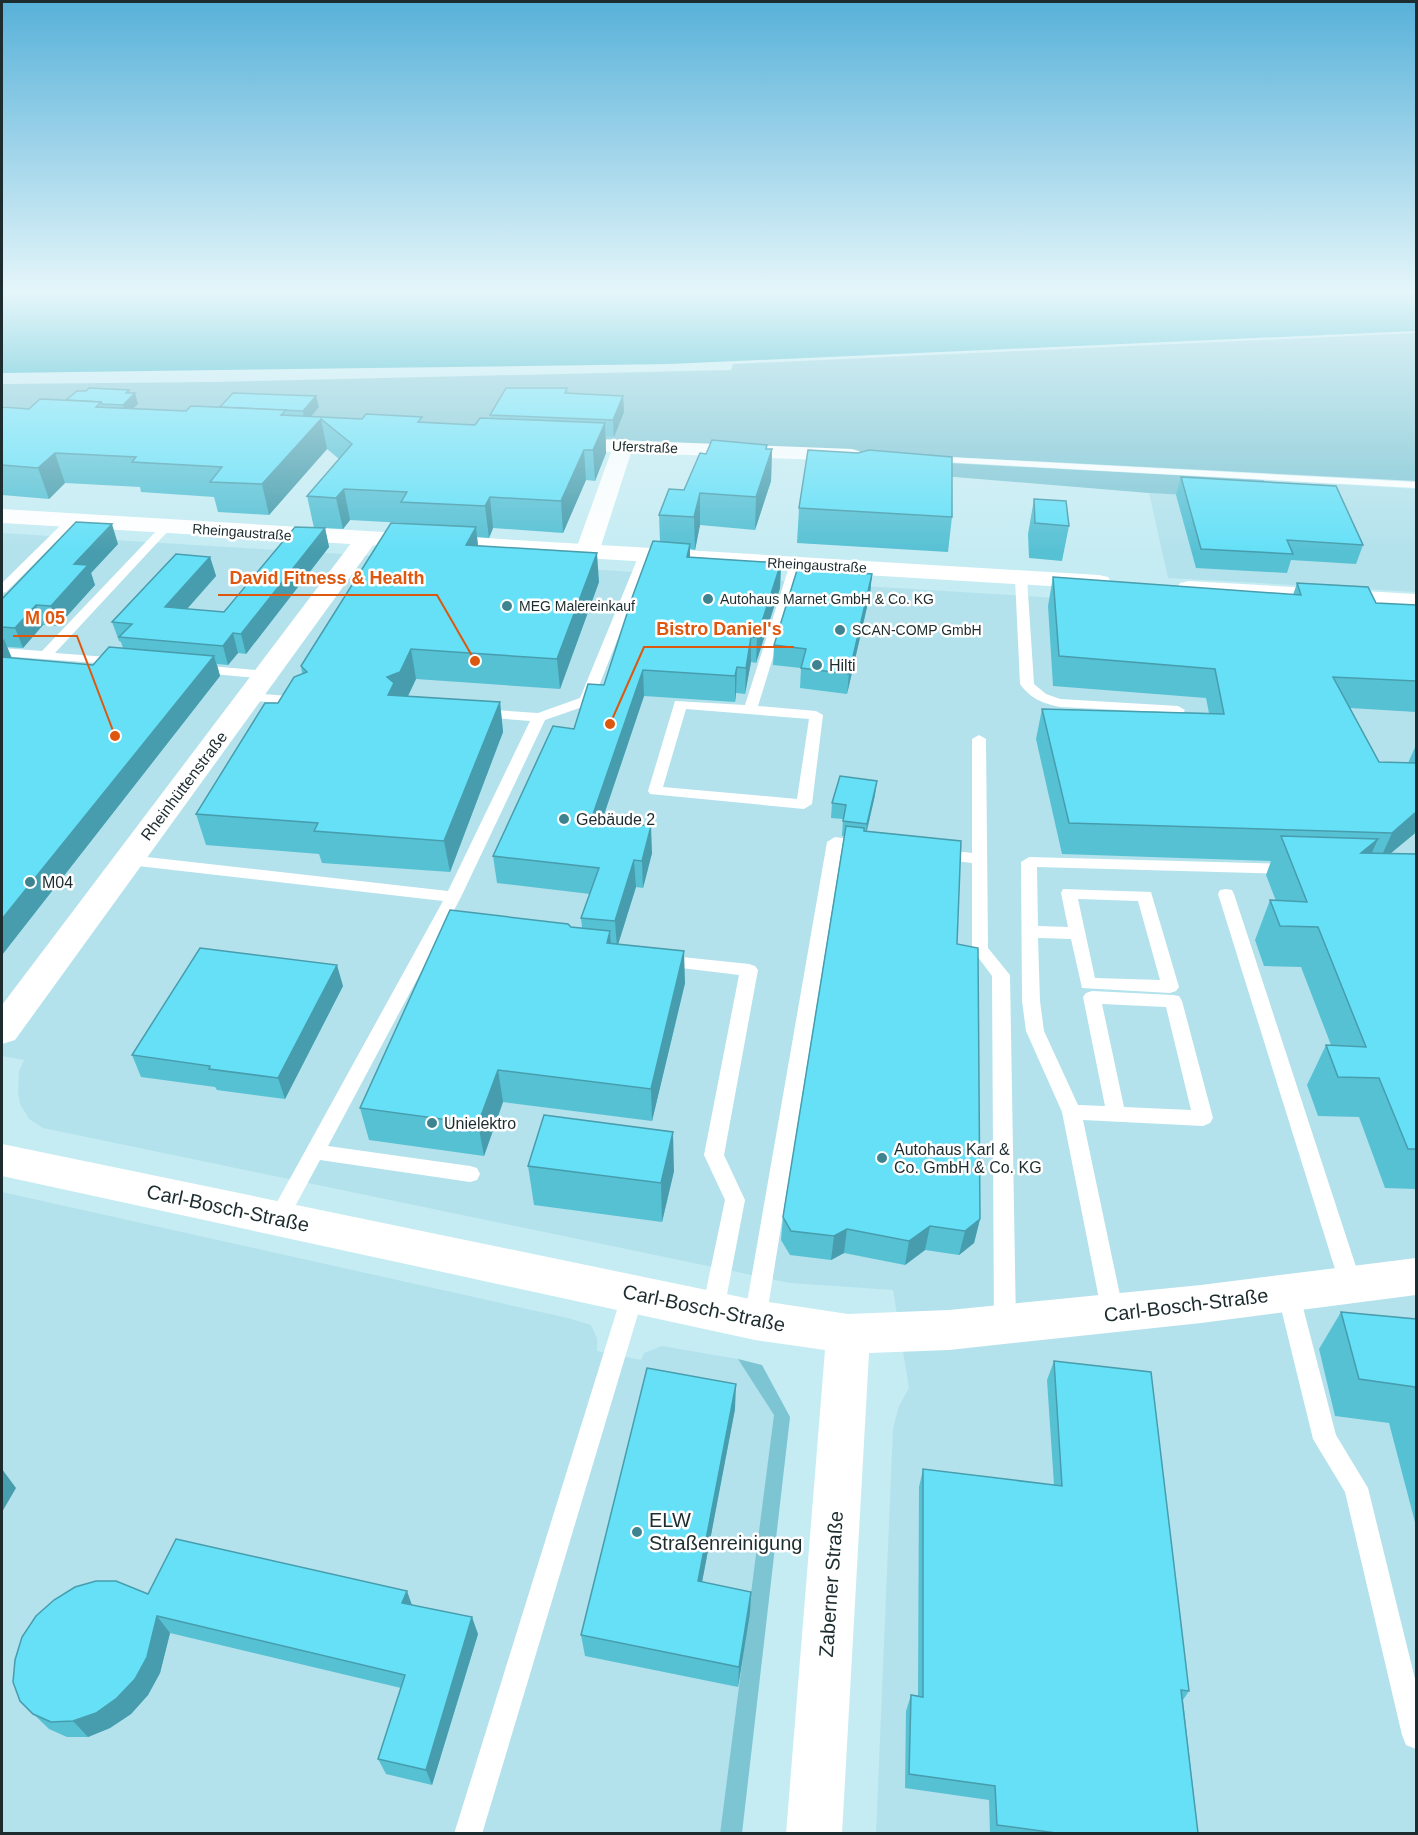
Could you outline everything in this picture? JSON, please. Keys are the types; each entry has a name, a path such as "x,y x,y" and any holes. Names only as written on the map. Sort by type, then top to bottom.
{"street":[{"name":"Uferstraße","path":"542,442 869,456"},
{"path":"587,552 624,447"},
{"name":"Rheingaustraße","path":"2,516 1127,584"},
{"name":"Rheinhüttenstraße","path":"2,1031 366,539"},
{"path":"1163,586 1416,601"},
{"name":"Carl-Bosch-Straße","path":"2,1160 755,1320 848,1334 1005,1325 1416,1277"},
{"name":"Zaberner Straße","path":"814,1833 848,1334"}],"lane":[{"path":"916,458 1416,485"},
{"path":"2,589 71,521"},
{"path":"45,656 166,527"},
{"path":"471,713 539,717 586,700 645,555"},
{"path":"750,710 796,564"},
{"path":"1021,578 1027,684 1032,693 1045,700 1060,703 1178,710"},
{"path":"2,652 139,664"},
{"path":"186,668 259,686 305,701"},
{"path":"680,704 750,710 816,715 804,804 655,791 680,704"},
{"path":"278,1219 453,897 539,717"},
{"path":"979,739 980,949 1001,975 1005,1325"},
{"path":"755,1320 835,842 879,847"},
{"path":"924,853 980,859"},
{"path":"129,860 453,897"},
{"path":"1113,1314 1072,1112 1035,1031 1031,1001 1029,862 1310,870"},
{"path":"1069,893 1145,896 1170,987 1088,984 1078,933 1069,893"},
{"path":"1226,894 1352,1285"},
{"path":"1030,932 1078,933"},
{"path":"647,960 749,970 714,1155 735,1200 713,1310"},
{"path":"1072,1112 1203,1118 1173,1001 1092,998 1116,1114"},
{"path":"316,1152 470,1174"},
{"path":"1288,1292 1325,1439 1356,1488 1416,1734"},
{"path":"468,1833 633,1294"}],"shaded area":[{"path":"1416,381 1416,481 370,427 9,413 7,407 2,406 2,384"},
{"path":"895,460 1264,480 1273,500 1149,493 894,472"},
{"path":"1264,480 1416,489 1416,592 1168,578 1149,493 1273,500"},
{"path":"2,533 1416,620 1416,1833 876,1833 893,1428 899,1406 909,1388 893,1290 790,1283 43,1128 29,1119 20,1104 18,1092 19,1071 24,1060 2,1056"},
{"path":"2,1192 568,1318 591,1325 597,1338 597,1351 641,1360 644,1353 662,1346 762,1365 790,1417 742,1833 2,1834"},
{"path":"738,1359 762,1365 790,1417 742,1833 720,1834 774,1415"}],"building":[{"path":"89,388 129,390 126,393 135,393 123,405 66,400 77,391 86,391"},
{"path":"506,388 567,388 565,393 623,396 613,420 490,415"},
{"path":"233,393 316,396 303,411 220,407"},
{"path":"40,399 101,402 96,407 186,411 191,406 286,410 281,415 362,419 366,414 422,417 418,422 475,425 480,418 605,423 593,450 584,450 561,501 490,497 485,506 401,502 407,492 344,489 336,498 307,496 352,444 321,419 262,484 210,482 222,467 132,462 136,457 55,453 38,468 2,465 2,407 29,409"},
{"path":"712,440 767,445 766,449 772,449 756,497 700,493 694,517 659,515 669,489 684,490 700,453 706,454"},
{"path":"808,450 858,453 869,450 952,457 952,517 799,508"},
{"path":"1181,477 1336,486 1363,545 1287,540 1293,554 1201,549"},
{"path":"1034,499 1066,501 1069,526 1035,523"},
{"path":"76,522 112,524 74,564 88,565 51,606 36,605 15,628 2,627 2,599"},
{"path":"391,523 476,527 466,545 597,553 557,659 411,649 400,672 387,677 394,683 388,695 500,702 444,841 314,831 318,823 196,814 265,703 278,703 294,677 307,672 301,666"},
{"path":"295,527 325,528 241,634 233,633 223,646 119,637 132,624 112,622 176,554 210,557 165,607 224,612"},
{"path":"653,541 690,544 687,557 781,563 757,637 751,637 746,668 737,667 735,676 643,670 591,820 651,826 642,861 634,860 615,921 581,918 599,868 493,856 553,726 574,729 588,684 604,685"},
{"path":"805,568 872,574 849,674 801,668 806,649 774,645 797,570 804,571"},
{"path":"1053,577 1301,595 1297,583 1368,587 1376,603 1416,605 1416,681 1333,677 1379,762 1416,763 1416,812 1392,833 1069,823 1042,709 1224,714 1215,669 1059,656"},
{"path":"109,647 214,656 2,919 2,657 93,665"},
{"path":"840,776 877,781 867,824 843,821 846,805 832,803"},
{"path":"846,826 864,828 864,831 961,841 957,944 978,948 980,1219 965,1231 930,1226 909,1241 847,1229 834,1236 791,1231 783,1217"},
{"path":"1281,836 1378,839 1361,853 1416,854 1416,1149 1408,1149 1379,1078 1338,1077 1326,1045 1366,1047 1318,927 1280,926 1270,900 1307,902"},
{"path":"450,910 610,931 607,943 684,951 651,1089 498,1070 478,1124 360,1108"},
{"path":"200,948 337,965 278,1078 209,1069 210,1066 132,1055"},
{"path":"544,1115 673,1132 661,1183 528,1166"},
{"path":"1341,1312 1416,1319 1416,1393 1415,1387 1359,1379"},
{"path":"1054,1361 1151,1372 1189,1691 1181,1690 1198,1833 1056,1833 997,1825 995,1786 909,1774 911,1695 923,1697 923,1469 1062,1486"},
{"path":"647,1368 736,1384 698,1581 751,1592 739,1667 581,1635"},
{"path":"176,1539 407,1591 402,1603 472,1617 426,1770 378,1759 405,1675 157,1616 147,1657 135,1679 117,1698 96,1713 73,1721 51,1722 33,1714 20,1701 13,1682 15,1660 22,1637 36,1616 54,1600 75,1587 96,1581 116,1581 148,1594"}],"place":[{"name":"Autohaus Marnet GmbH & Co. KG","path":"708,599"},
{"name":"MEG Malereinkauf","path":"507,606"},
{"name":"SCAN-COMP GmbH","path":"840,630"},
{"name":"David Fitness & Health","path":"475,661"},
{"name":"Hilti","path":"817,665"},
{"name":"Bistro Daniel's","path":"610,724"},
{"name":"M 05","path":"115,736"},
{"name":"Gebäude 2","path":"564,819"},
{"name":"M04","path":"30,882"},
{"name":"Unielektro","path":"432,1123"},
{"name":"Autohaus Karl & Co. GmbH & Co. KG","path":"882,1158"},
{"name":"ELW Straßenreinigung","path":"637,1532"}]}
